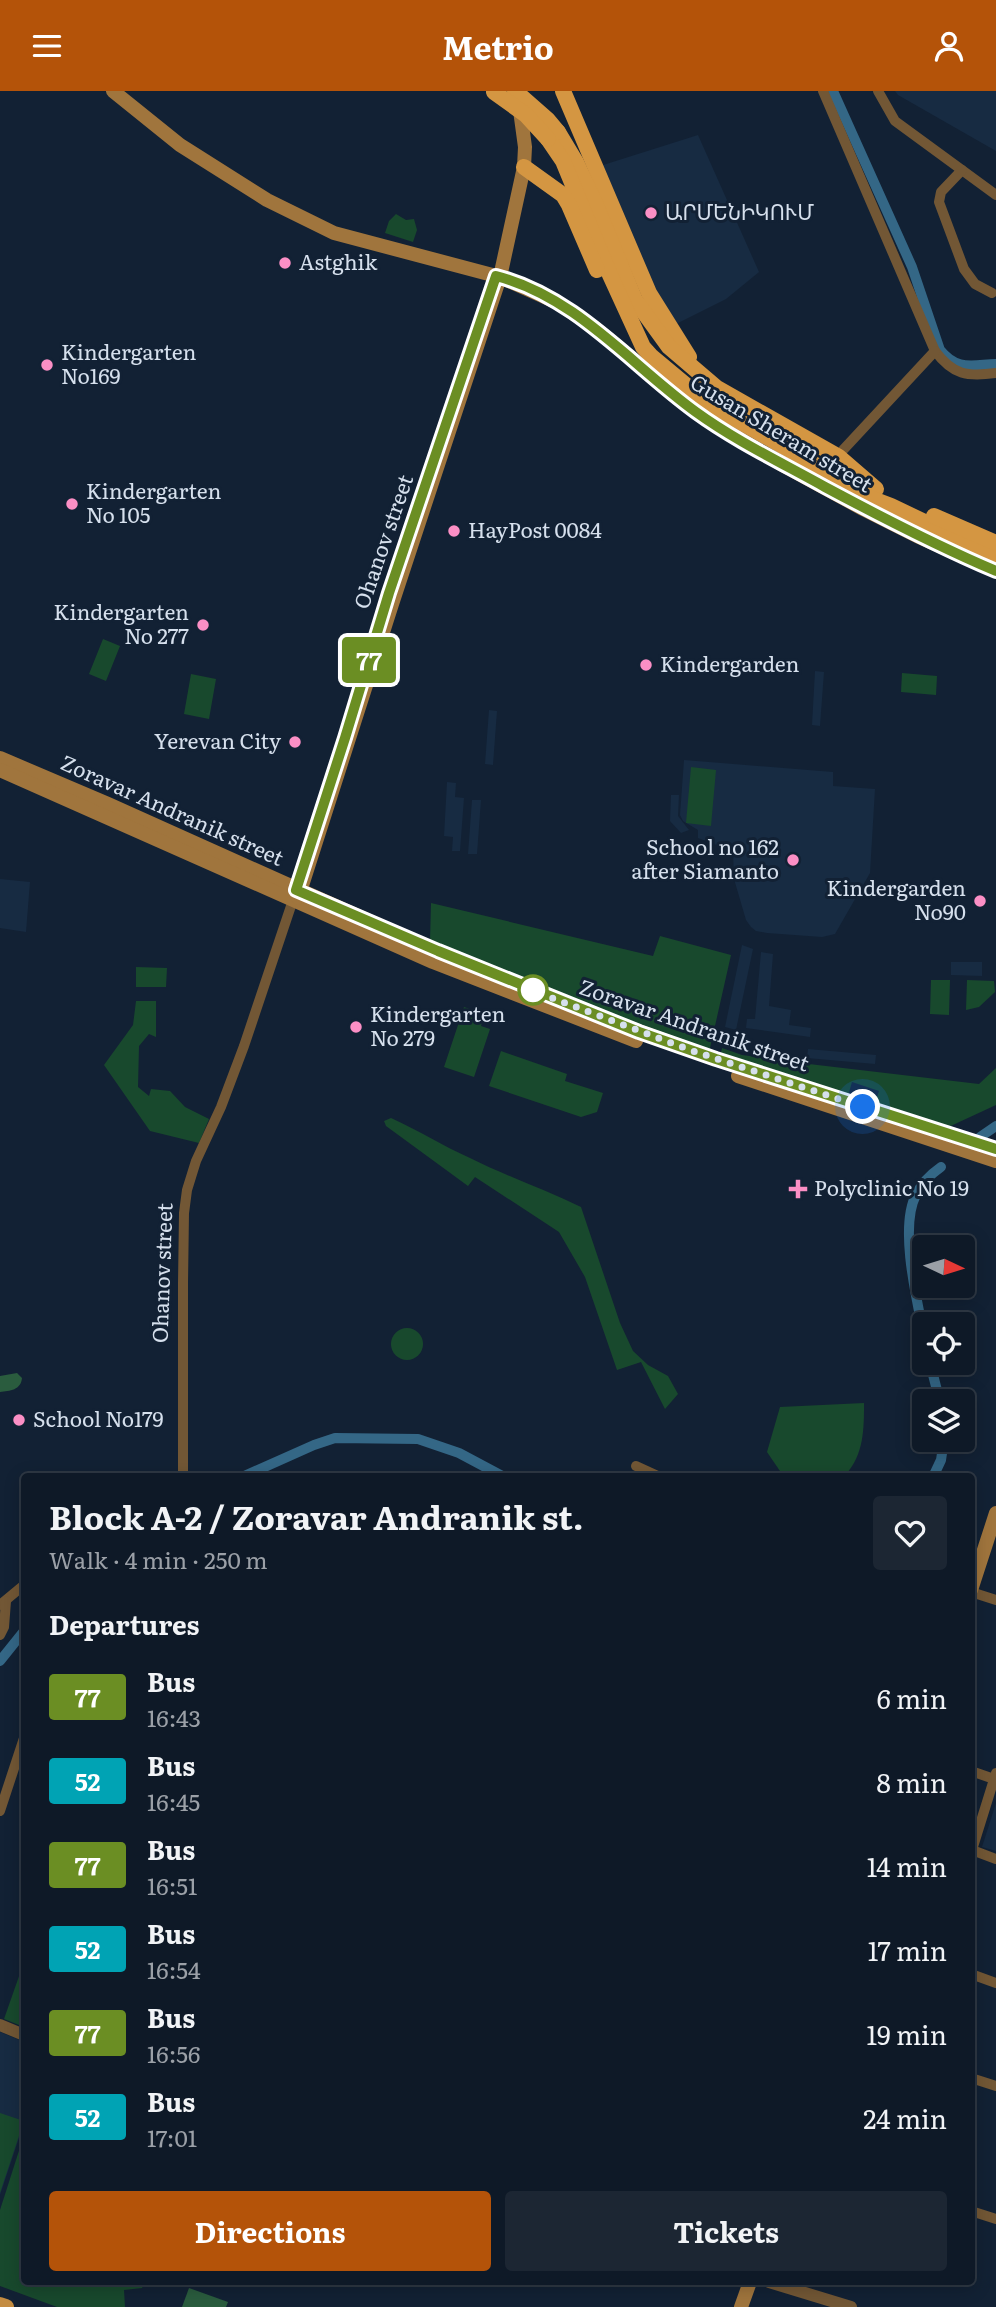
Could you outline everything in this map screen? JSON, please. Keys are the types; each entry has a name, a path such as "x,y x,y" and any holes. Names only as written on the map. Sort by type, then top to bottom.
{"highway":[{"path":"517,91 548,120 610,275 643,347"},
{"path":"563,91 642,279 671,331 704,377"},
{"path":"492,92 553,136 576,162 635,300 668,347 717,388 839,457 876,489 996,543"},
{"path":"524,167 563,195 602,283 633,340 706,402 817,466 841,487 876,489"},
{"path":"820,481 891,506 996,556"}],"main road":[{"name":"Gusan Sheram street","path":"113,91 180,145 267,200 334,233 498,276 556,302 579,316 697,412 781,464 820,481 917,536 996,571"},
{"name":"Ohanov street","path":"297,896 389,593 504,259 524,167 525,147 517,91"},
{"name":"Zoravar Andranik street","path":"0,758 108,804 297,896"},
{"name":"Zoravar Andranik street","path":"0,770 435,957 715,1063 996,1161"},
{"name":"Zoravar Andranik street","path":"715,1063 996,1149"},
{"path":"975,1579 996,1513"},
{"path":"741,2307 749,2285"},
{"path":"0,2305 6,2307"}],"street":[{"path":"823,91 935,351 945,365 958,373 996,373"},
{"path":"878,91 895,121 996,195"},
{"path":"962,170 941,192 939,202 964,269 975,284 992,293"},
{"path":"843,450 935,351"},
{"name":"Ohanov street","path":"183,1473 182,1350 184,1213 187,1190 196,1161 222,1107 297,896"},
{"path":"636,1466 651,1473"},
{"path":"0,1635 4,1627 3,1603 21,1588"},
{"path":"975,1592 996,1600"},
{"path":"0,1811 21,1747"},
{"path":"975,1772 995,1776 975,1840"},
{"path":"975,1851 996,1859"},
{"path":"975,1975 996,1983"},
{"path":"0,2025 21,2034"},
{"path":"975,2078 996,2086"},
{"path":"975,2212 996,2219"},
{"path":"779,2285 851,2307"}],"shaded area":[{"path":"895,91 996,91 996,151 898,95"},
{"path":"698,135 759,272 726,299 676,324 649,281 600,166"},
{"path":"815,671 824,672 820,726 812,725"},
{"path":"489,710 497,711 493,765 485,764"},
{"path":"684,760 833,772 833,786 875,789 870,873 835,934 822,937 767,933 751,927 746,920 734,879 733,851 698,838 698,830 683,821 680,815"},
{"path":"447,782 456,783 455,797 464,798 460,851 452,851 453,837 444,836"},
{"path":"671,795 679,795 678,816 689,830 681,833 670,821"},
{"path":"472,800 481,800 477,854 468,854"},
{"path":"0,879 30,882 26,932 0,928"},
{"path":"742,945 753,949 736,1030 725,1027"},
{"path":"761,952 773,954 769,1006 791,1010 789,1025 811,1028 810,1037 746,1028 747,1019 755,1019"},
{"path":"951,962 982,962 982,976 951,975"},
{"path":"808,1049 876,1055 875,1064 807,1058"},
{"path":"996,1803 996,1851 982,1847"},
{"path":"0,2032 21,2041 21,2132 0,2195"}],"green space":[{"path":"396,214 406,220 414,219 417,230 413,242 385,233 389,221"},
{"path":"103,639 120,646 106,681 89,674"},
{"path":"902,673 937,676 936,695 901,692"},
{"path":"191,674 216,679 209,719 184,714"},
{"path":"691,767 716,770 711,826 686,823"},
{"path":"431,903 653,956 660,936 731,955 708,1057 430,942"},
{"path":"136,967 167,968 166,987 136,987"},
{"path":"931,980 950,980 949,1015 930,1014"},
{"path":"967,980 994,981 995,992 979,1007 966,1010"},
{"path":"136,1001 156,1001 156,1037 149,1034 139,1046 138,1087 149,1096 151,1089 170,1091 185,1107 209,1119 199,1143 150,1131 104,1065 133,1025"},
{"path":"464,1007 485,1014 481,1026 490,1029 474,1077 444,1067"},
{"path":"722,1048 742,1055 979,1084 996,1068 996,1105 942,1130 872,1112 879,1091 852,1082 846,1103 719,1062"},
{"path":"501,1051 567,1074 565,1081 603,1093 597,1112 581,1117 489,1086"},
{"path":"391,1118 484,1165 581,1207 620,1323 633,1351 648,1365 668,1376 678,1394 665,1409 641,1362 617,1370 585,1277 559,1232 475,1177 468,1186 386,1126 384,1121"},
{"path":"407,1328 418,1333 423,1344 418,1355 407,1360 396,1355 391,1344 396,1333"},
{"path":"17,1373 22,1378 20,1385 0,1392 0,1376"},
{"path":"864,1403 860,1449 847,1473 781,1473 767,1452 780,1407"},
{"path":"21,1971 21,2026 4,2019"},
{"path":"0,2113 21,2120 21,2130 0,2193"},
{"path":"21,2144 21,2285 144,2285 142,2288 124,2290 125,2307 57,2307 0,2286 0,2210"},
{"path":"189,2288 228,2302 226,2307 182,2307"}],"waterway":[{"path":"833,91 912,267 940,350 959,364 996,364"},
{"path":"980,1137 996,1126"},
{"path":"919,1312 909,1244 911,1209 918,1191 941,1167"},
{"path":"933,1375 937,1389"},
{"path":"251,1473 335,1438 418,1439 459,1453 496,1473"},
{"path":"935,1473 942,1452"},
{"path":"0,1661 21,1635"}],"bus line":[{"name":"77","path":"996,571 917,536 781,464 697,412 579,316 514,281 496,276 389,593 296,890 545,996 639,1032 996,1149"}],"place":[{"name":"ԱՐՄԵՆԻԿՈՒՄ","path":"651,213"},
{"name":"Astghik","path":"285,263"},
{"name":"Kindergarten No169","path":"47,365"},
{"name":"Kindergarten No 105","path":"72,504"},
{"name":"HayPost 0084","path":"454,531"},
{"name":"Kindergarten No 277","path":"203,625"},
{"name":"Kindergarden","path":"646,665"},
{"name":"Yerevan City","path":"295,742"},
{"name":"School no 162 after Siamanto","path":"793,860"},
{"name":"Kindergarden No90","path":"980,901"},
{"name":"Kindergarten No 279","path":"356,1027"},
{"name":"Polyclinic No 19","path":"798,1189"},
{"name":"School No179","path":"19,1420"}],"route":[{"path":"533,990 639,1032 863,1107"}]}
